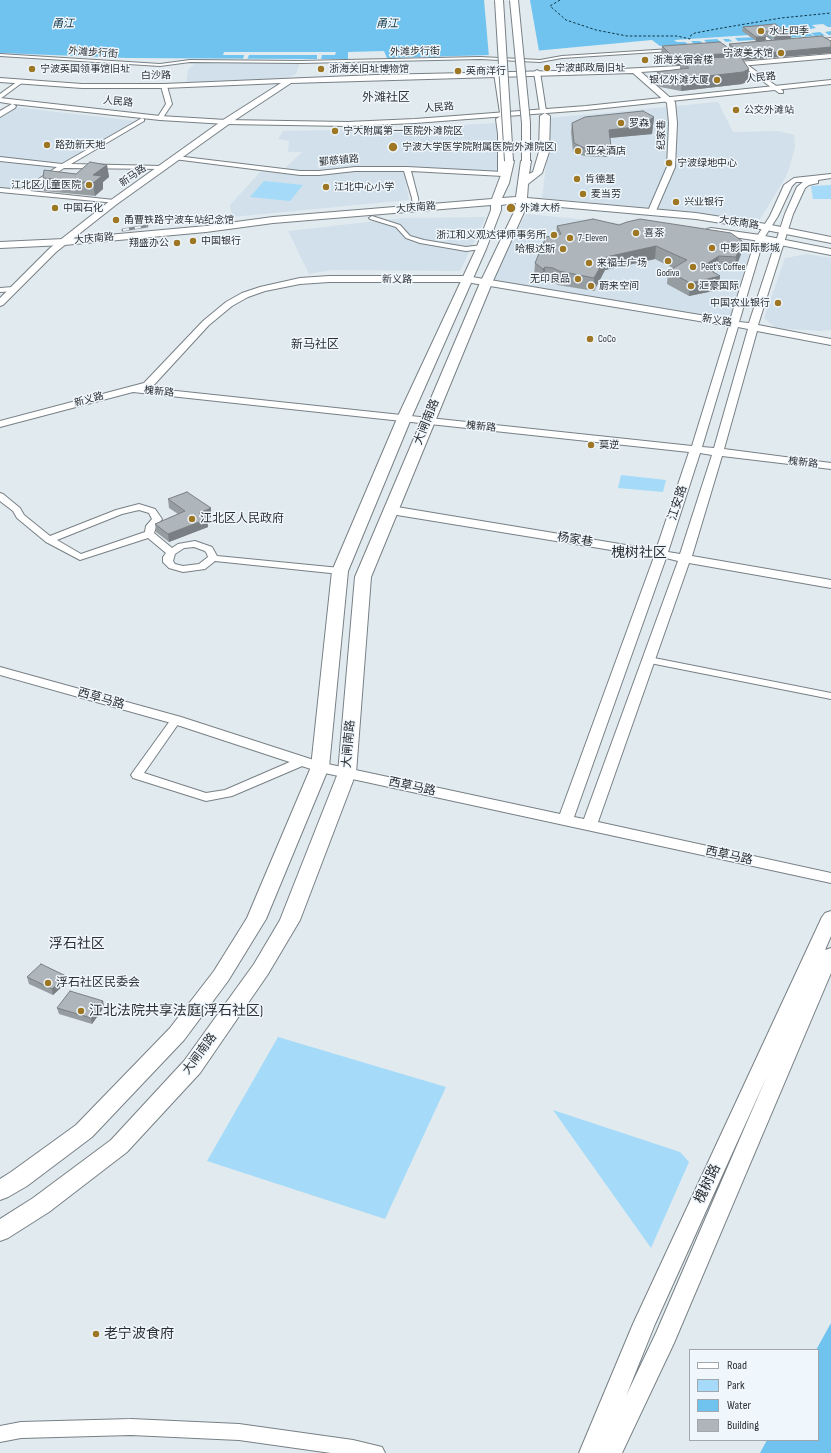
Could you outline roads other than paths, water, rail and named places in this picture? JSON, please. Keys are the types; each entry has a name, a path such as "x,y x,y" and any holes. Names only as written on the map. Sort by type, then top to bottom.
{"main road":[{"name":"大闸南路","path":"0,1190 19,1179 84,1131 177,1034 221,976 256,919 311,764 333,651 340,571 405,416 466,279 482,247 509,161 499,0"},
{"name":"大闸南路","path":"0,1231 41,1205 119,1146 192,1067 261,969 290,920 347,773 363,577 521,198 526,161 526,123 514,0"},
{"name":"人民路","path":"779,90 831,82"},
{"name":"人民路","path":"0,101 12,106 142,120 349,128 544,114 779,90 831,87"},
{"name":"人民路","path":"0,101 224,124"},
{"path":"0,115 12,106"},
{"path":"521,198 537,174 544,152 544,114"},
{"path":"502,116 503,178"},
{"name":"大庆南路","path":"521,198 645,222"},
{"name":"大庆南路","path":"0,253 53,250 496,205 521,198 696,216 766,227 831,240"},
{"name":"大庆南路","path":"0,245 64,242 206,229 273,220 416,208 496,205"},
{"name":"大庆南路","path":"698,229 760,238 831,252"},
{"name":"槐树路","path":"591,1453 644,1324 831,917"},
{"name":"槐树路","path":"610,1453 666,1336 811,996 831,954"}],"street":[{"path":"760,33 772,43"},
{"path":"809,40 831,38"},
{"path":"823,39 831,44"},
{"path":"762,44 780,42"},
{"name":"外滩步行街","path":"0,55 160,65 190,61 301,62 480,58 540,61 570,57 677,50"},
{"path":"720,66 740,62 831,56"},
{"path":"740,62 779,90"},
{"name":"白沙路","path":"0,80 82,86 164,86 537,72 635,71 704,66"},
{"path":"635,71 669,101"},
{"path":"537,72 544,114"},
{"path":"497,74 502,116"},
{"name":"新马路","path":"0,303 53,250 114,202 224,124 289,81"},
{"path":"0,101 20,82"},
{"path":"160,118 165,108 169,104 164,86"},
{"name":"纪家巷","path":"652,211 671,167 673,123 669,101"},
{"path":"24,192 63,166 142,120"},
{"name":"鄞慈镇路","path":"176,158 300,172 319,173 354,169 406,169 503,178"},
{"path":"0,159 63,166 162,168"},
{"path":"406,169 415,198 416,208"},
{"name":"江安路","path":"565,821 661,554 696,448 760,238 774,216 788,185 794,180 831,176"},
{"name":"江安路","path":"589,826 685,558 719,450 753,327 779,242 794,200 801,187 806,182 831,180"},
{"path":"0,190 114,202"},
{"path":"372,218 398,226 408,237 422,242 466,249 482,247"},
{"name":"新义路","path":"0,424 148,385 206,323 229,304 244,295 279,284 300,281 329,279 466,279 733,323 831,342"},
{"path":"0,290 13,289"},
{"name":"槐新路","path":"148,385 428,419 831,462"},
{"name":"槐新路","path":"132,389 405,416"},
{"name":"槐新路","path":"719,450 831,466"},
{"path":"0,496 17,510 20,516 49,540 80,557 149,534"},
{"path":"49,540 119,512 139,507 152,511 157,519 151,526 149,534"},
{"name":"杨家巷","path":"391,510 685,558 831,584"},
{"path":"149,534 171,552"},
{"path":"212,558 212,554 209,549 195,544 181,546 171,552 168,557 168,562 172,566 183,570 202,567 212,558 340,571"},
{"path":"648,660 831,696"},
{"name":"西草马路","path":"0,671 176,720 311,764 347,773 831,878"},
{"path":"176,720 137,775 206,797 228,793 311,764"},
{"path":"0,1434 21,1430 131,1427 239,1432 353,1448 376,1453"}],"water":[{"name":"甬江","path":"0,0 831,0 831,35 660,46 652,40 491,55 387,58 384,51 348,52 348,59 128,58 0,53"},
{"path":"831,1323 831,1453 760,1453 766,1441 819,1441 819,1349 817,1349"}],"railway":[{"path":"123,230 147,226"}],"place":[{"name":"水上四季","path":"761,31"},
{"name":"宁波美术馆","path":"781,53"},
{"name":"浙海关宿舍楼","path":"645,60"},
{"name":"宁波邮政局旧址","path":"547,68"},
{"name":"宁波英国领事馆旧址","path":"32,69"},
{"name":"浙海关旧址博物馆","path":"321,69"},
{"name":"英商洋行","path":"458,71"},
{"name":"银亿外滩大厦","path":"717,80"},
{"name":"公交外滩站","path":"736,110"},
{"name":"罗森","path":"621,123"},
{"name":"宁大附属第一医院外滩院区","path":"335,131"},
{"name":"路劲新天地","path":"47,145"},
{"name":"宁波大学医学院附属医院(外滩院区)","path":"393,147"},
{"name":"亚朵酒店","path":"578,151"},
{"name":"宁波绿地中心","path":"669,163"},
{"name":"肯德基","path":"577,179"},
{"name":"江北区儿童医院","path":"89,185"},
{"name":"江北中心小学","path":"326,187"},
{"name":"麦当劳","path":"583,194"},
{"name":"兴业银行","path":"676,202"},
{"name":"中国石化","path":"55,208"},
{"name":"外滩大桥","path":"511,208"},
{"name":"甬曹铁路宁波车站纪念馆","path":"116,220"},
{"name":"喜茶","path":"636,233"},
{"name":"浙江和义观达律师事务所","path":"554,235"},
{"name":"7-Eleven","path":"570,238"},
{"name":"中国银行","path":"193,241"},
{"name":"翔盛办公","path":"177,243"},
{"name":"中影国际影城","path":"712,248"},
{"name":"哈根达斯","path":"563,249"},
{"name":"Godiva","path":"668,261"},
{"name":"来福士广场","path":"589,263"},
{"name":"Peet's Coffee","path":"693,267"},
{"name":"无印良品","path":"578,279"},
{"name":"蔚来空间","path":"591,286"},
{"name":"汇豪国际","path":"691,286"},
{"name":"中国农业银行","path":"778,303"},
{"name":"CoCo","path":"590,339"},
{"name":"莫逆","path":"591,445"},
{"name":"江北区人民政府","path":"192,519"},
{"name":"浮石社区民委会","path":"48,983"},
{"name":"江北法院共享法庭(浮石社区)","path":"81,1011"},
{"name":"老宁波食府","path":"96,1334"}],"district":[{"name":"外滩社区","path":"386,98"},
{"name":"新马社区","path":"315,345"},
{"name":"槐树社区","path":"639,553"},
{"name":"浮石社区","path":"77,944"}]}
